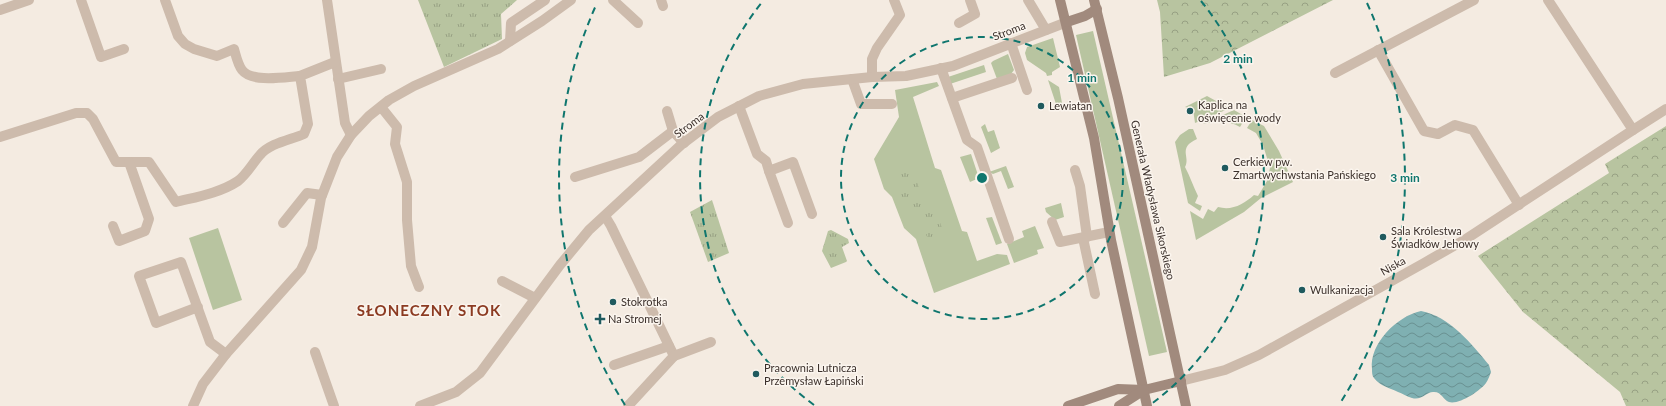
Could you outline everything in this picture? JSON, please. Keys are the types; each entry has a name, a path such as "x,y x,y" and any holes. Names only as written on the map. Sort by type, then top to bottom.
{"main road":[{"path":"1060,0 1067,22 1094,138 1109,232 1147,406"},
{"path":"1067,22 1085,16 1095,4"},
{"name":"Generała Władysława Sikorskiego","path":"1095,4 1186,406"},
{"path":"1068,406 1118,389 1144,390 1181,381"},
{"path":"1119,406 1144,390"}],"street":[{"path":"0,10 29,0"},
{"path":"81,0 101,56 124,49"},
{"path":"165,0 179,39 194,49 217,56 234,50 241,69 247,75 264,79 300,76 335,62"},
{"path":"327,0 345,123 351,135"},
{"path":"510,41 511,23 545,0"},
{"path":"193,406 203,384 226,354 301,270 312,247 322,195 337,157 351,135 369,116 389,100 414,86 466,64 510,41 571,0"},
{"path":"613,0 638,23"},
{"path":"872,77 872,59 877,48 900,15 894,0"},
{"path":"959,23 974,14 970,0"},
{"path":"1028,0 1046,30"},
{"path":"1335,73 1474,0"},
{"path":"1548,0 1633,130"},
{"name":"Stroma","path":"420,406 456,392 480,373 564,259 589,230 684,143 718,117 759,96 803,84 872,77 906,76 953,66 1067,22"},
{"path":"1011,43 1027,90"},
{"path":"1378,50 1424,131 1438,134 1455,125 1473,130 1519,205"},
{"path":"941,68 968,140 977,146 1009,239"},
{"path":"338,79 381,69"},
{"path":"0,138 76,113 86,113 93,119 116,162 149,162 176,202 226,188 238,181 248,171 260,154 271,146 304,134 308,124 300,76"},
{"path":"952,98 1012,78"},
{"path":"852,79 861,104 892,104"},
{"path":"740,106 757,154 766,161 788,223"},
{"path":"381,107 397,127 395,144 407,182 407,220 411,266 419,287"},
{"path":"667,110 673,131 684,143"},
{"name":"Niska","path":"1181,381 1225,370 1260,355 1466,239 1666,110"},
{"path":"575,177 639,157 673,131"},
{"path":"113,226 119,241 145,231 149,219 129,162"},
{"path":"769,170 793,162 812,214"},
{"path":"1075,170 1080,186 1085,238 1095,294"},
{"path":"283,223 307,192 322,195"},
{"path":"604,216 611,226 674,356"},
{"path":"1052,222 1060,242 1109,232"},
{"path":"198,307 156,323 139,276 181,262 198,307 210,342 226,354"},
{"path":"502,281 535,298"},
{"path":"628,406 674,356 711,342"},
{"path":"614,365 669,346"},
{"path":"315,352 334,406"}],"green space":[{"path":"418,0 517,0 501,14 502,39 444,67"},
{"path":"1157,0 1333,0 1210,63 1164,77 1160,12"},
{"path":"1093,31 1167,352 1149,356 1076,35"},
{"path":"1053,38 1060,67 1052,72 1052,75 1047,76 1046,73 1027,60 1025,53 1027,47"},
{"path":"1008,54 1014,70 1011,74 997,79 991,63"},
{"path":"984,65 986,72 950,84 948,77"},
{"path":"1048,80 1059,87 1062,103 1061,108 1059,108 1058,104 1056,104"},
{"path":"937,82 939,86 913,97 935,168 941,170 962,231 967,232 977,261 997,254 1007,255 1010,264 934,293 916,239 904,228 892,197 884,189 874,159 899,117 895,90"},
{"path":"1207,96 1228,109 1195,123 1193,109 1185,107"},
{"path":"1234,110 1246,117 1240,127 1231,123 1222,122 1203,124"},
{"path":"1252,120 1264,126 1279,151 1293,182 1261,198 1244,212 1196,240 1190,211 1203,219 1208,209 1214,212 1218,207 1228,208 1238,206 1254,195 1258,196 1267,181 1270,168 1263,145 1256,133 1247,128"},
{"path":"985,124 988,132 994,130 1000,148 991,153 981,127"},
{"path":"1666,126 1666,406 1626,406 1620,392 1523,312 1478,256 1609,173 1605,164"},
{"path":"1189,129 1193,129 1197,139 1191,142 1186,149 1187,160 1185,167 1198,196 1195,203 1202,206 1200,211 1188,203 1175,142 1180,135"},
{"path":"971,154 979,178 970,182 960,157"},
{"path":"1006,166 1014,187 1008,189 1001,171 993,174 989,172"},
{"path":"913,172 929,213 937,213 946,240 936,244 929,242 921,221 900,200 898,174"},
{"path":"712,200 729,253 708,262 690,212"},
{"path":"1061,203 1064,217 1055,220 1046,212 1045,208"},
{"path":"992,217 1002,243 996,245 986,218"},
{"path":"1035,226 1044,248 1037,250 1038,254 1014,263 1007,244 1024,237 1022,231"},
{"path":"218,228 242,300 213,310 189,238"},
{"path":"831,230 848,239 849,243 842,247 847,261 831,268 822,251 828,231"}],"water":[{"path":"1421,311 1441,319 1459,332 1489,365 1491,372 1486,383 1469,397 1458,401 1449,402 1439,393 1431,392 1416,399 1382,385 1373,377 1372,360 1375,350 1386,332 1403,319"}],"place":[{"name":"Lewiatan","path":"1041,106"},
{"name":"Kaplica na oświęcenie wody","path":"1190,111"},
{"name":"Cerkiew pw. Zmartwychwstania Pańskiego","path":"1225,168"},
{"name":"Sala Królestwa Świadków Jehowy","path":"1383,237"},
{"name":"Wulkanizacja","path":"1302,290"},
{"name":"Stokrotka","path":"613,302"},
{"name":"Na Stromej","path":"600,319"},
{"name":"Pracownia Lutnicza Przemysław Łapiński","path":"756,374"}],"district":[{"name":"SŁONECZNY STOK","path":"429,311"}]}
